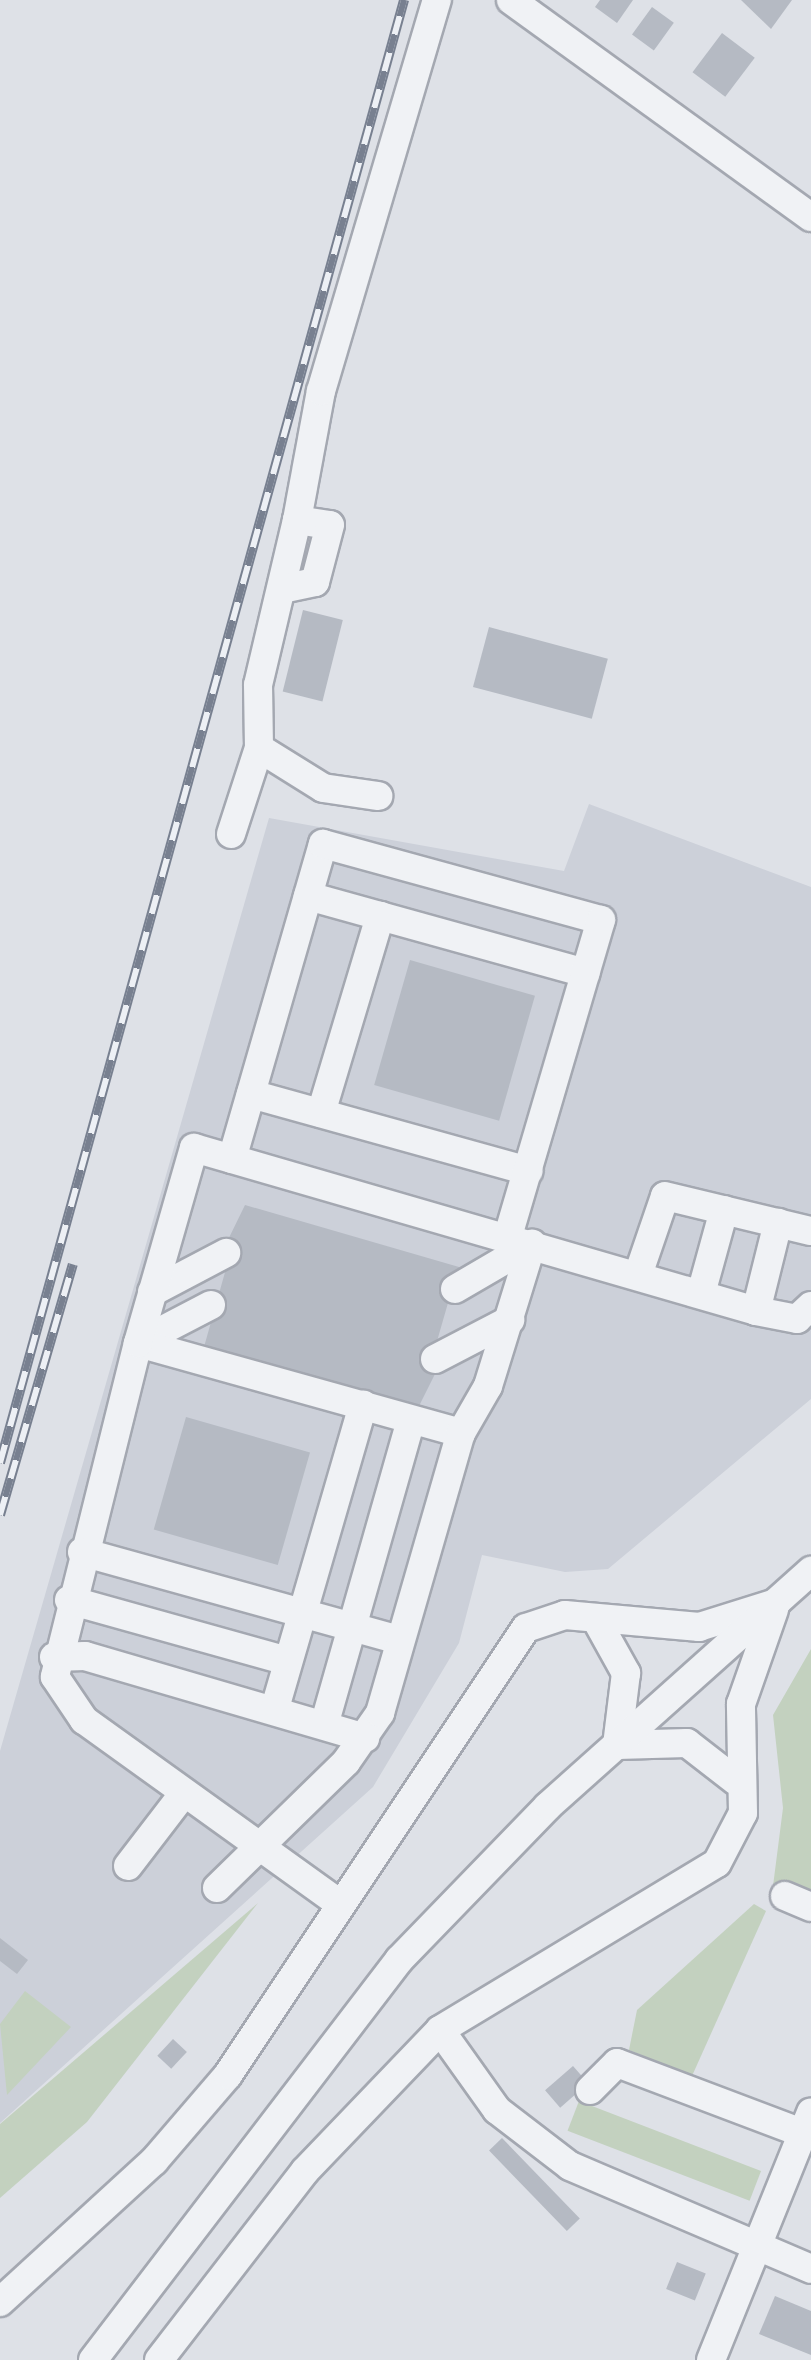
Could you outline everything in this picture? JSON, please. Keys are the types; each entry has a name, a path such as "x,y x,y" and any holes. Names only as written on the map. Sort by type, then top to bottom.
{"street":[{"path":"230,834 258,748 258,685 298,520 321,391 437,0"},
{"path":"511,0 811,217"},
{"path":"258,748 323,788 378,796"},
{"path":"218,1888 366,1738 400,1640 461,1433 510,1320 528,1171 601,920 323,844 232,1159"},
{"path":"308,896 585,973"},
{"path":"321,1113 380,916"},
{"path":"251,1094 528,1171"},
{"path":"340,1904 68,1705 54,1657 194,1148 702,1290 756,1311 797,1320 811,1306"},
{"path":"638,1275 665,1196 811,1231"},
{"path":"702,1290 724,1210"},
{"path":"756,1311 778,1223"},
{"path":"455,1289 520,1241"},
{"path":"152,1292 226,1253"},
{"path":"138,1343 211,1305"},
{"path":"435,1359 510,1320"},
{"path":"138,1343 461,1433"},
{"path":"275,1708 362,1406"},
{"path":"324,1722 410,1420"},
{"path":"82,1552 400,1640"},
{"path":"93,2360 334,2036 478,1875 811,1571"},
{"path":"69,1600 288,1661"},
{"path":"0,2302 199,2111 526,1628 565,1615 597,1622 698,1627 776,1604"},
{"path":"158,2360 305,2170 440,2030 717,1863 743,1813 736,1782 741,1704 776,1604"},
{"path":"597,1622 626,1673 617,1745"},
{"path":"54,1657 85,1656 324,1722 366,1738"},
{"path":"617,1745 688,1743 736,1782"},
{"path":"128,1866 184,1793"},
{"path":"440,2030 497,2110 570,2166 811,2269"},
{"path":"590,2090 618,2063 807,2123 711,2360"}],"shaded area":[{"path":"589,804 811,887 811,1399 608,1569 565,1572 482,1555 459,1643 373,1787 0,2123 0,1751 269,818 564,871"}],"green space":[{"path":"811,1649 811,1900 773,1886 783,1808 773,1715"},
{"path":"258,1903 87,2122 0,2198 0,2124"},
{"path":"754,1904 766,1911 692,2076 629,2050 637,2010"},
{"path":"25,1991 71,2027 7,2095 0,2024"},
{"path":"579,2101 761,2171 750,2201 568,2131"}],"building":[{"path":"600,0 633,0 617,23 595,7"},
{"path":"741,0 792,0 771,29"},
{"path":"652,7 674,23 654,50 632,35"},
{"path":"722,33 755,58 725,97 693,72"},
{"path":"303,610 343,620 322,701 283,692"},
{"path":"489,627 608,659 592,719 473,687"},
{"path":"410,960 535,996 499,1121 374,1085"},
{"path":"245,1205 459,1267 459,1297 448,1303 433,1355 439,1366 418,1408 204,1347 229,1258 224,1248"},
{"path":"186,1417 310,1453 278,1565 154,1529"},
{"path":"0,1938 28,1960 17,1974 0,1961"},
{"path":"173,2039 187,2052 171,2069 157,2056"},
{"path":"573,2066 588,2083 560,2108 545,2090"},
{"path":"502,2138 580,2219 567,2231 489,2151"},
{"path":"677,2262 706,2274 695,2301 666,2289"},
{"path":"775,2296 811,2311 811,2355 759,2334"}],"railway":[{"path":"0,1463 404,0"},
{"path":"0,1515 73,1264"}]}
